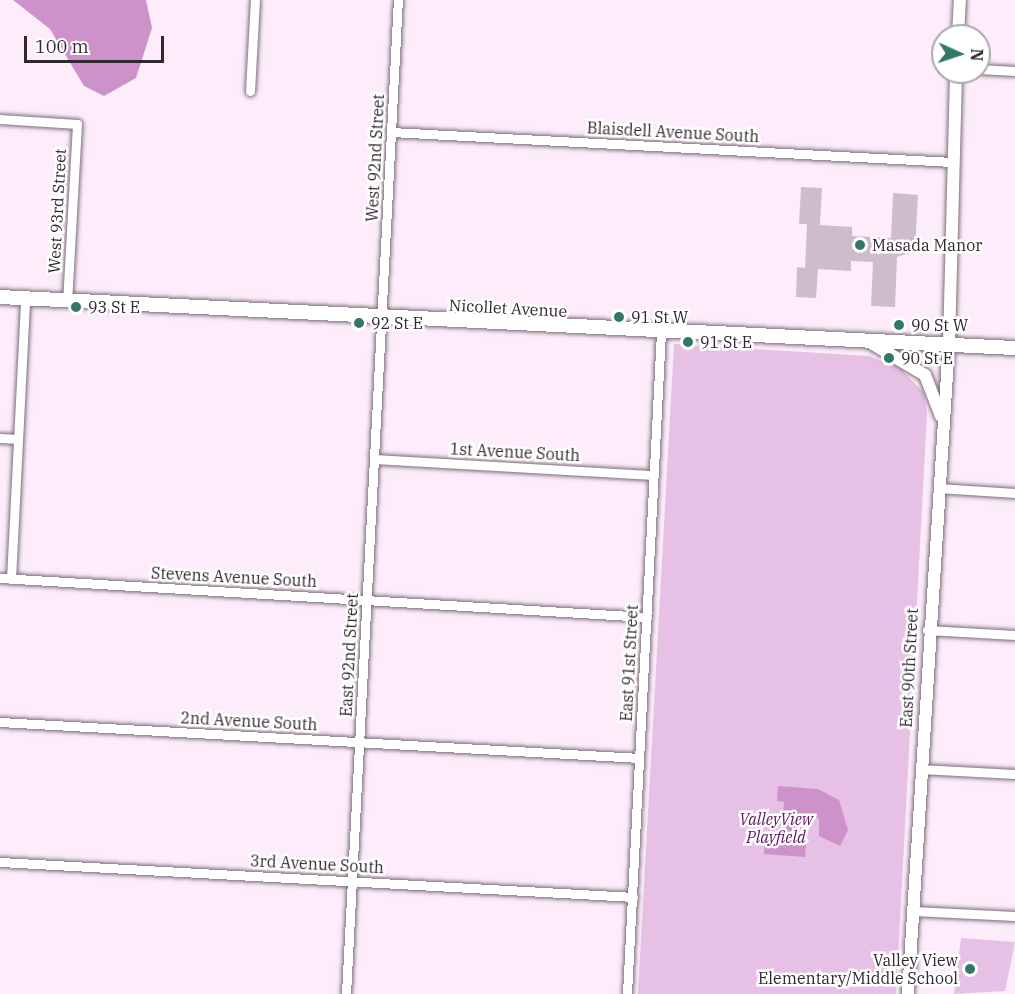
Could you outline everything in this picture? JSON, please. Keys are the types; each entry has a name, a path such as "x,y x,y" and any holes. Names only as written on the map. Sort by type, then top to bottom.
{"main road":[{"name":"Nicollet Avenue","path":"0,297 662,333 1015,348"}],"street":[{"path":"250,91 255,0"},
{"name":"West 92nd Street","path":"382,318 398,0"},
{"path":"959,24 960,0"},
{"path":"991,70 1015,71"},
{"name":"East 90th Street","path":"908,994 927,630 949,344 956,84"},
{"name":"West 93rd Street","path":"0,119 77,123 67,301"},
{"name":"Blaisdell Avenue South","path":"392,132 954,162"},
{"path":"11,579 25,299"},
{"name":"East 92nd Street","path":"346,994 382,318"},
{"name":"East 91st Street","path":"627,994 662,333"},
{"path":"867,340 926,375 944,423"},
{"path":"0,438 18,439"},
{"name":"1st Avenue South","path":"374,459 654,475"},
{"path":"938,488 1015,493"},
{"name":"Stevens Avenue South","path":"0,578 647,616"},
{"path":"927,630 1015,635"},
{"name":"2nd Avenue South","path":"0,722 639,758"},
{"path":"920,769 1015,774"},
{"name":"3rd Avenue South","path":"0,862 633,897"},
{"path":"913,911 1015,916"}],"green space":[{"name":"ValleyView Playfield","path":"674,344 869,356 900,368 924,393 927,414 896,994 638,994"},
{"path":"961,938 1015,942 1005,991 954,994"}],"shaded area":[{"path":"13,0 146,0 152,28 136,78 104,96 84,86 50,29"},
{"path":"778,786 818,789 839,800 848,830 840,846 819,836 819,818 808,817 805,857 764,854 765,837 781,837 784,802 777,801"}],"building":[{"name":"Masada Manor","path":"801,187 822,188 820,225 852,227 852,236 891,238 893,193 918,195 915,251 897,257 895,307 871,306 873,262 851,261 851,271 818,269 816,298 796,297 797,267 805,268 807,224 799,224"}],"place":[{"name":"Masada Manor","path":"860,245"},
{"name":"93 St E","path":"76,307"},
{"name":"91 St W","path":"619,317"},
{"name":"92 St E","path":"359,323"},
{"name":"90 St W","path":"899,325"},
{"name":"91 St E","path":"688,342"},
{"name":"90 St E","path":"889,358"},
{"name":"Valley View Elementary/Middle School","path":"970,969"}]}
